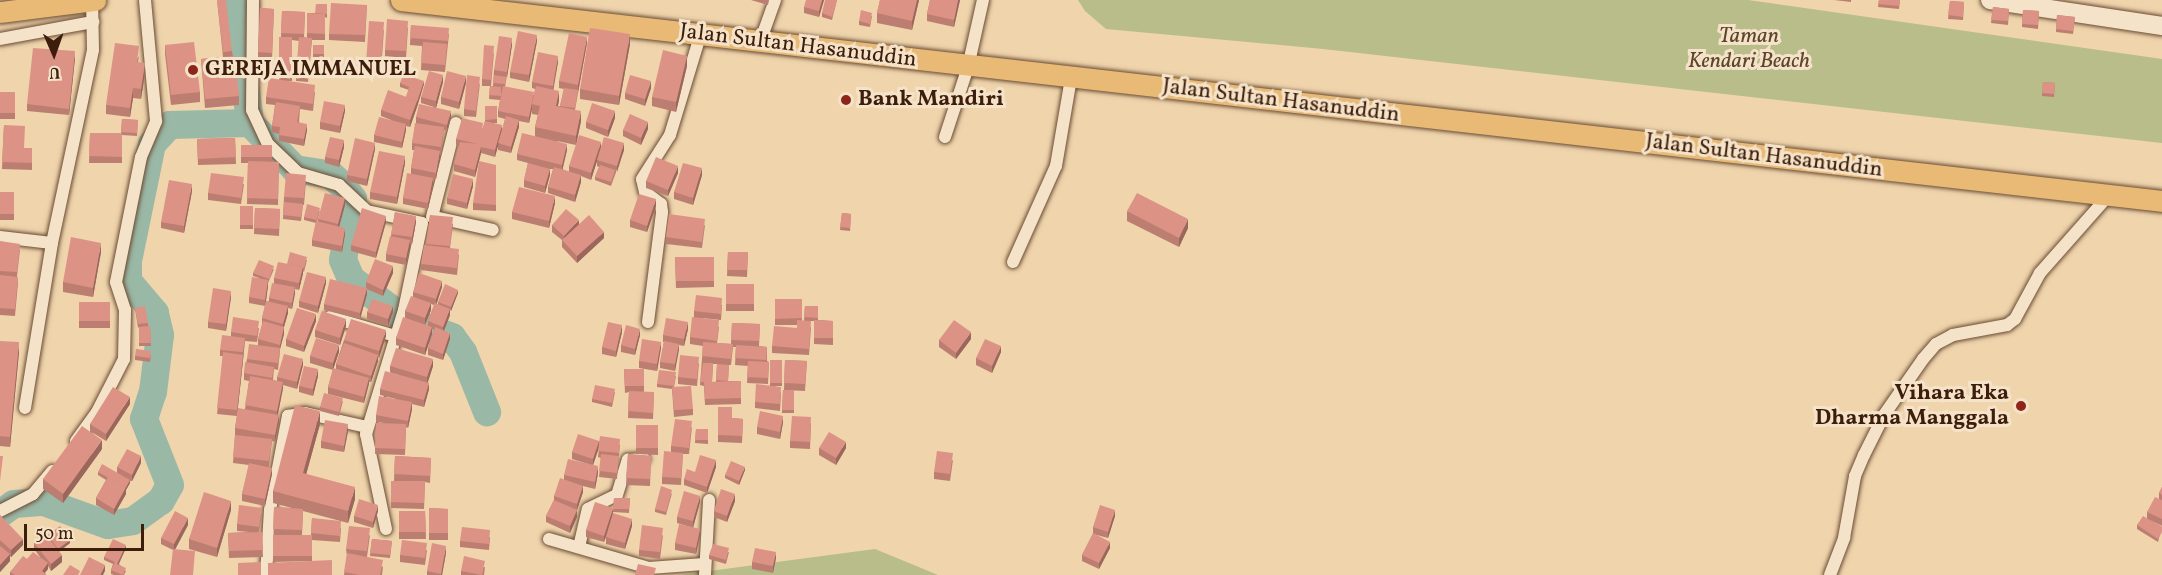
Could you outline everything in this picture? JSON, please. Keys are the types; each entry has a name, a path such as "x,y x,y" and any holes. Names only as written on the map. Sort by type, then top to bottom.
{"highway":[{"path":"0,12 94,0"},
{"name":"Jalan Sultan Hasanuddin","path":"401,0 523,6 760,42 968,67 2162,201"}],"main road":[{"path":"1990,0 2162,26"}],"street":[{"path":"25,408 52,243 75,150 93,50 94,0"},
{"path":"0,511 33,494 66,454 97,412 124,359 125,310 116,282 141,157 156,121 146,0"},
{"path":"253,0 252,110 268,144 298,173 339,185 367,211 493,230"},
{"path":"760,42 775,0"},
{"path":"945,137 968,67 983,0"},
{"path":"0,39 93,22"},
{"path":"648,322 662,212 661,204 645,192 642,179 670,135 701,33"},
{"path":"1012,262 1056,166 1071,78"},
{"path":"386,529 367,450 367,426 403,315 427,220 456,123"},
{"path":"1830,575 1844,538 1851,492 1864,454 1884,415 1923,359 1936,344 1953,335 2007,325 2015,319 2040,273 2109,195"},
{"path":"0,237 52,243"},
{"path":"322,314 395,336"},
{"path":"266,575 270,510 288,416 305,413 367,426"},
{"path":"579,547 588,509 617,495 623,483 627,461 649,460"},
{"path":"549,539 649,568 704,570 710,500"}],"green space":[{"name":"Taman Kendari Beach","path":"1078,0 1748,0 2162,59 2162,143 1323,49 1106,29 1085,11"},
{"path":"875,549 938,575 680,575"}],"building":[{"path":"217,0 226,0 232,51 223,52"},
{"path":"806,0 822,0 819,11 804,7"},
{"path":"825,0 837,0 832,17 822,13"},
{"path":"880,0 917,0 912,21 877,13"},
{"path":"930,0 958,0 954,20 927,14"},
{"path":"1879,0 1900,0 1899,6 1878,4"},
{"path":"1950,1 1964,2 1963,17 1948,15"},
{"path":"331,3 367,5 365,35 329,34"},
{"path":"316,4 327,4 327,14 315,13"},
{"path":"1993,7 2009,9 2008,21 1991,20"},
{"path":"260,8 274,9 272,53 258,52"},
{"path":"861,10 872,13 870,24 859,21"},
{"path":"2023,10 2039,11 2038,25 2022,24"},
{"path":"282,11 305,12 304,34 281,33"},
{"path":"307,13 325,14 325,34 307,33"},
{"path":"2057,15 2075,17 2073,31 2056,29"},
{"path":"387,19 408,21 406,51 385,50"},
{"path":"369,21 384,22 381,64 366,64"},
{"path":"411,25 449,28 448,41 410,38"},
{"path":"590,28 630,34 619,96 580,89"},
{"path":"518,31 537,35 529,75 510,72"},
{"path":"569,33 587,37 578,85 559,81"},
{"path":"499,36 512,38 507,72 494,70"},
{"path":"279,37 292,37 292,74 279,74"},
{"path":"299,37 312,38 308,76 296,75"},
{"path":"194,42 200,92 171,95 165,45"},
{"path":"423,42 447,44 445,65 421,63"},
{"path":"115,43 139,46 137,62 145,63 141,89 133,88 130,108 106,105"},
{"path":"313,45 324,45 324,54 313,54"},
{"path":"484,45 494,46 491,80 482,79"},
{"path":"33,48 75,51 69,109 27,104"},
{"path":"663,50 687,56 676,102 652,97"},
{"path":"538,52 558,56 553,86 532,82"},
{"path":"235,56 239,96 205,99 201,59"},
{"path":"406,68 414,71 412,77 424,81 417,102 406,97 409,87 400,83"},
{"path":"429,71 443,75 436,101 421,97"},
{"path":"447,71 466,76 459,102 441,97"},
{"path":"467,75 480,77 476,111 464,109"},
{"path":"494,75 506,77 505,84 493,83"},
{"path":"630,75 651,81 645,99 625,93"},
{"path":"269,78 315,85 313,104 266,97"},
{"path":"2043,82 2055,83 2054,94 2042,93"},
{"path":"490,86 501,87 501,96 489,95"},
{"path":"503,86 534,92 529,117 498,111"},
{"path":"536,86 559,91 556,106 581,111 576,136 535,127 540,106 532,104"},
{"path":"564,88 578,90 575,108 560,106"},
{"path":"388,90 417,101 410,120 381,110"},
{"path":"0,92 15,92 15,113 0,113"},
{"path":"324,101 345,105 340,126 320,122"},
{"path":"276,102 300,106 297,122 307,124 304,139 279,135 280,127 272,126"},
{"path":"592,103 615,111 608,130 586,122"},
{"path":"419,104 451,111 447,125 416,117"},
{"path":"485,106 497,106 497,119 485,120"},
{"path":"630,114 648,122 641,138 623,130"},
{"path":"506,116 519,120 511,147 498,143"},
{"path":"379,117 406,124 402,142 374,135"},
{"path":"462,118 483,123 482,131 485,121 502,125 495,150 481,147 475,170 454,164 460,142 478,144 456,139"},
{"path":"122,119 138,120 137,133 121,132"},
{"path":"415,123 444,127 441,147 412,143"},
{"path":"4,125 25,126 24,148 32,148 32,163 2,162"},
{"path":"90,133 122,133 122,157 89,156"},
{"path":"522,133 567,144 562,165 517,154"},
{"path":"579,135 601,142 591,173 569,166"},
{"path":"330,137 344,140 339,160 325,157"},
{"path":"604,137 624,143 617,166 597,160"},
{"path":"235,138 236,157 198,159 197,139"},
{"path":"355,138 375,143 367,179 347,175"},
{"path":"241,145 272,145 272,157 241,157"},
{"path":"415,146 440,151 436,173 411,168"},
{"path":"379,151 405,156 397,197 370,192"},
{"path":"656,157 678,166 668,190 646,181"},
{"path":"248,161 279,162 278,199 247,198"},
{"path":"479,161 496,165 496,205 473,203"},
{"path":"528,163 550,169 545,186 524,180"},
{"path":"683,163 702,168 693,198 674,192"},
{"path":"600,165 615,170 611,182 595,177"},
{"path":"554,167 581,175 575,195 548,187"},
{"path":"211,173 244,177 241,198 208,193"},
{"path":"286,173 306,175 304,198 284,197"},
{"path":"407,173 433,178 428,203 403,198"},
{"path":"453,174 473,179 467,203 447,198"},
{"path":"169,180 192,184 184,226 161,222"},
{"path":"519,187 555,196 549,221 512,212"},
{"path":"0,192 14,192 14,214 0,214"},
{"path":"325,193 345,198 338,224 318,219"},
{"path":"1137,193 1188,219 1179,238 1127,211"},
{"path":"639,194 656,199 647,226 630,220"},
{"path":"284,202 303,204 301,217 283,215"},
{"path":"307,204 320,208 317,220 304,217"},
{"path":"240,206 253,206 253,225 240,225"},
{"path":"255,208 280,209 279,229 254,228"},
{"path":"362,208 386,216 376,252 351,245"},
{"path":"566,209 579,220 564,236 552,225"},
{"path":"395,212 416,216 412,237 391,234"},
{"path":"842,213 851,214 850,228 840,227"},
{"path":"669,214 705,219 702,242 666,237"},
{"path":"430,215 453,217 450,246 426,244"},
{"path":"589,215 604,232 577,256 562,240"},
{"path":"316,221 345,228 342,246 312,240"},
{"path":"390,236 410,240 406,258 386,254"},
{"path":"71,237 101,243 93,288 63,282"},
{"path":"0,241 20,244 17,272 0,271"},
{"path":"424,245 459,249 457,268 421,264"},
{"path":"290,252 307,257 304,268 287,264"},
{"path":"728,252 748,252 747,270 727,270"},
{"path":"675,257 714,257 714,281 676,281"},
{"path":"375,259 393,266 383,290 366,282"},
{"path":"259,260 274,266 269,279 253,273"},
{"path":"278,262 303,267 299,283 274,278"},
{"path":"307,272 326,277 318,306 299,301"},
{"path":"419,273 442,281 436,299 413,292"},
{"path":"0,275 18,277 15,309 0,308"},
{"path":"252,277 268,280 265,300 249,297"},
{"path":"330,279 367,288 360,313 324,304"},
{"path":"272,283 295,287 292,303 269,298"},
{"path":"445,284 458,290 451,307 438,302"},
{"path":"726,284 754,284 754,304 726,304"},
{"path":"213,288 231,291 226,324 208,322"},
{"path":"696,295 722,298 721,314 694,311"},
{"path":"411,296 431,303 425,318 405,311"},
{"path":"372,299 393,306 388,319 367,312"},
{"path":"775,299 802,299 802,318 775,319"},
{"path":"266,301 288,306 283,324 262,318"},
{"path":"79,302 110,302 110,321 79,321"},
{"path":"435,303 450,309 443,327 428,321"},
{"path":"145,306 148,323 138,324 135,308"},
{"path":"805,306 818,306 818,318 804,317"},
{"path":"297,308 316,314 304,346 286,339"},
{"path":"322,311 346,319 340,338 315,330"},
{"path":"233,317 259,321 257,336 231,332"},
{"path":"403,317 432,327 425,348 396,338"},
{"path":"692,317 719,320 717,341 690,337"},
{"path":"666,318 688,322 684,339 663,335"},
{"path":"351,319 386,330 379,351 344,340"},
{"path":"797,320 811,321 809,349 772,346 774,326 797,328"},
{"path":"814,320 833,321 833,338 814,338"},
{"path":"954,320 971,332 956,353 939,340"},
{"path":"263,321 284,327 280,345 258,339"},
{"path":"608,322 622,325 616,351 602,347"},
{"path":"732,323 760,324 759,341 731,340"},
{"path":"626,325 640,329 635,349 621,345"},
{"path":"150,326 151,343 139,343 139,327"},
{"path":"435,327 450,333 443,354 428,348"},
{"path":"222,335 245,338 243,352 220,350"},
{"path":"316,338 339,345 333,363 310,356"},
{"path":"642,339 661,342 657,364 639,361"},
{"path":"985,339 1001,346 992,366 976,358"},
{"path":"0,341 19,342 10,437 0,436"},
{"path":"664,341 679,344 675,364 660,362"},
{"path":"703,342 733,344 731,359 702,356"},
{"path":"344,343 378,355 371,376 336,364"},
{"path":"249,344 280,348 278,363 247,359"},
{"path":"736,345 767,347 766,360 735,358"},
{"path":"396,348 433,359 427,377 390,366"},
{"path":"136,349 151,351 150,358 135,356"},
{"path":"223,352 243,355 237,410 217,408"},
{"path":"284,354 303,359 297,382 277,377"},
{"path":"680,355 699,357 697,379 678,377"},
{"path":"770,360 782,360 782,383 770,383"},
{"path":"785,360 807,361 805,384 784,383"},
{"path":"748,361 769,362 768,378 747,377"},
{"path":"245,362 274,367 272,378 244,373"},
{"path":"703,363 713,363 712,382 700,382"},
{"path":"717,364 729,365 728,381 716,380"},
{"path":"304,366 318,369 313,389 299,386"},
{"path":"333,368 369,378 364,397 328,387"},
{"path":"624,369 644,369 644,386 625,386"},
{"path":"659,370 676,372 674,386 657,384"},
{"path":"385,371 429,383 424,400 380,389"},
{"path":"250,376 283,382 277,411 245,405"},
{"path":"741,381 741,398 705,399 704,382"},
{"path":"756,384 781,387 780,404 755,402"},
{"path":"595,385 615,389 612,403 592,399"},
{"path":"691,386 693,409 674,410 672,387"},
{"path":"113,387 130,397 106,434 90,424"},
{"path":"783,390 794,390 794,410 782,410"},
{"path":"629,391 654,392 653,413 628,411"},
{"path":"324,393 343,398 339,412 320,407"},
{"path":"379,396 412,402 408,421 376,415"},
{"path":"295,405 320,411 303,473 355,487 348,511 273,491"},
{"path":"718,407 732,407 732,418 743,419 742,436 718,435"},
{"path":"238,408 279,415 275,435 235,428"},
{"path":"760,411 783,416 780,432 757,427"},
{"path":"792,416 811,417 810,442 790,441"},
{"path":"675,419 692,421 689,448 671,446"},
{"path":"325,420 348,424 344,446 321,441"},
{"path":"376,423 406,424 405,449 375,448"},
{"path":"636,425 658,425 658,448 636,448"},
{"path":"82,426 102,440 63,494 43,479"},
{"path":"696,429 708,429 708,440 695,440"},
{"path":"829,432 846,442 836,458 819,448"},
{"path":"578,434 599,441 593,459 572,452"},
{"path":"235,435 272,439 269,461 233,457"},
{"path":"600,436 620,439 619,453 598,451"},
{"path":"127,449 141,456 132,475 117,467"},
{"path":"664,451 683,453 681,478 662,477"},
{"path":"937,451 953,453 950,474 934,472"},
{"path":"601,454 619,456 617,473 599,471"},
{"path":"628,454 651,456 650,479 626,478"},
{"path":"700,455 716,460 707,487 684,479 687,469 695,472"},
{"path":"0,456 3,456 0,481"},
{"path":"395,456 431,458 430,476 394,474"},
{"path":"568,459 598,466 595,482 564,475"},
{"path":"731,461 745,467 739,481 725,475"},
{"path":"249,463 272,468 265,499 242,494"},
{"path":"102,464 130,480 126,487 98,472"},
{"path":"108,477 126,487 114,509 96,498"},
{"path":"560,478 583,486 577,504 554,496"},
{"path":"391,481 425,481 424,503 391,502"},
{"path":"661,486 672,490 666,512 655,509"},
{"path":"721,489 735,494 727,516 714,511"},
{"path":"684,491 700,496 693,521 677,517"},
{"path":"204,492 231,501 217,548 189,539"},
{"path":"2155,497 2162,500 2162,519 2147,512"},
{"path":"614,498 630,498 629,509 613,509"},
{"path":"359,499 378,505 373,522 354,516"},
{"path":"554,500 577,510 570,526 546,516"},
{"path":"595,502 613,508 604,536 586,530"},
{"path":"239,505 262,508 259,527 237,524"},
{"path":"1100,505 1115,510 1108,532 1093,527"},
{"path":"274,507 303,509 302,530 273,529"},
{"path":"429,508 448,509 448,533 429,533"},
{"path":"175,511 188,518 174,544 161,538"},
{"path":"399,511 425,511 426,532 399,532"},
{"path":"613,513 632,519 625,543 606,537"},
{"path":"0,515 23,539 11,550 0,540"},
{"path":"2143,516 2162,527 2158,539 2137,525"},
{"path":"312,518 341,521 340,536 311,533"},
{"path":"679,524 700,529 696,548 675,543"},
{"path":"642,525 663,528 660,552 639,550"},
{"path":"60,526 70,540 58,549 48,535"},
{"path":"349,526 370,528 367,551 346,549"},
{"path":"462,527 490,530 489,544 460,541"},
{"path":"262,532 263,550 229,551 228,533"},
{"path":"1093,533 1110,542 1099,563 1082,555"},
{"path":"45,534 62,555 51,564 34,543"},
{"path":"273,535 312,535 312,556 273,556"},
{"path":"113,539 126,545 117,564 126,568 123,575 111,570 115,562 104,557"},
{"path":"372,539 392,541 390,555 370,553"},
{"path":"402,540 427,543 425,558 400,555"},
{"path":"432,543 446,546 441,574 427,571"},
{"path":"713,544 729,548 726,560 709,555"},
{"path":"0,546 10,554 0,565"},
{"path":"755,548 776,552 773,566 752,562"},
{"path":"173,549 195,551 193,575 170,575"},
{"path":"33,552 48,563 42,571 46,575 15,575 10,572 23,556 27,559"},
{"path":"347,553 383,560 380,575 344,572"},
{"path":"464,556 485,561 482,575 461,571"},
{"path":"89,557 105,565 100,575 80,575"},
{"path":"332,560 332,575 268,575 268,563"},
{"path":"261,562 261,575 238,575 238,563"},
{"path":"638,564 656,568 654,575 635,575"},
{"path":"70,565 80,571 78,575 63,575"}],"waterway":[{"path":"235,0 250,123 295,169 331,175 342,185 353,199 343,260 351,279 406,320 452,337 463,352 487,412"},
{"path":"0,514 14,504 44,502 108,525 133,521 161,501 170,485 144,419 153,392 160,335 155,313 128,281 128,261 152,144 170,125 250,123"}],"place":[{"name":"GEREJA IMMANUEL","path":"193,70"},
{"name":"Bank Mandiri","path":"846,100"},
{"name":"Vihara Eka Dharma Manggala","path":"2021,406"}]}
